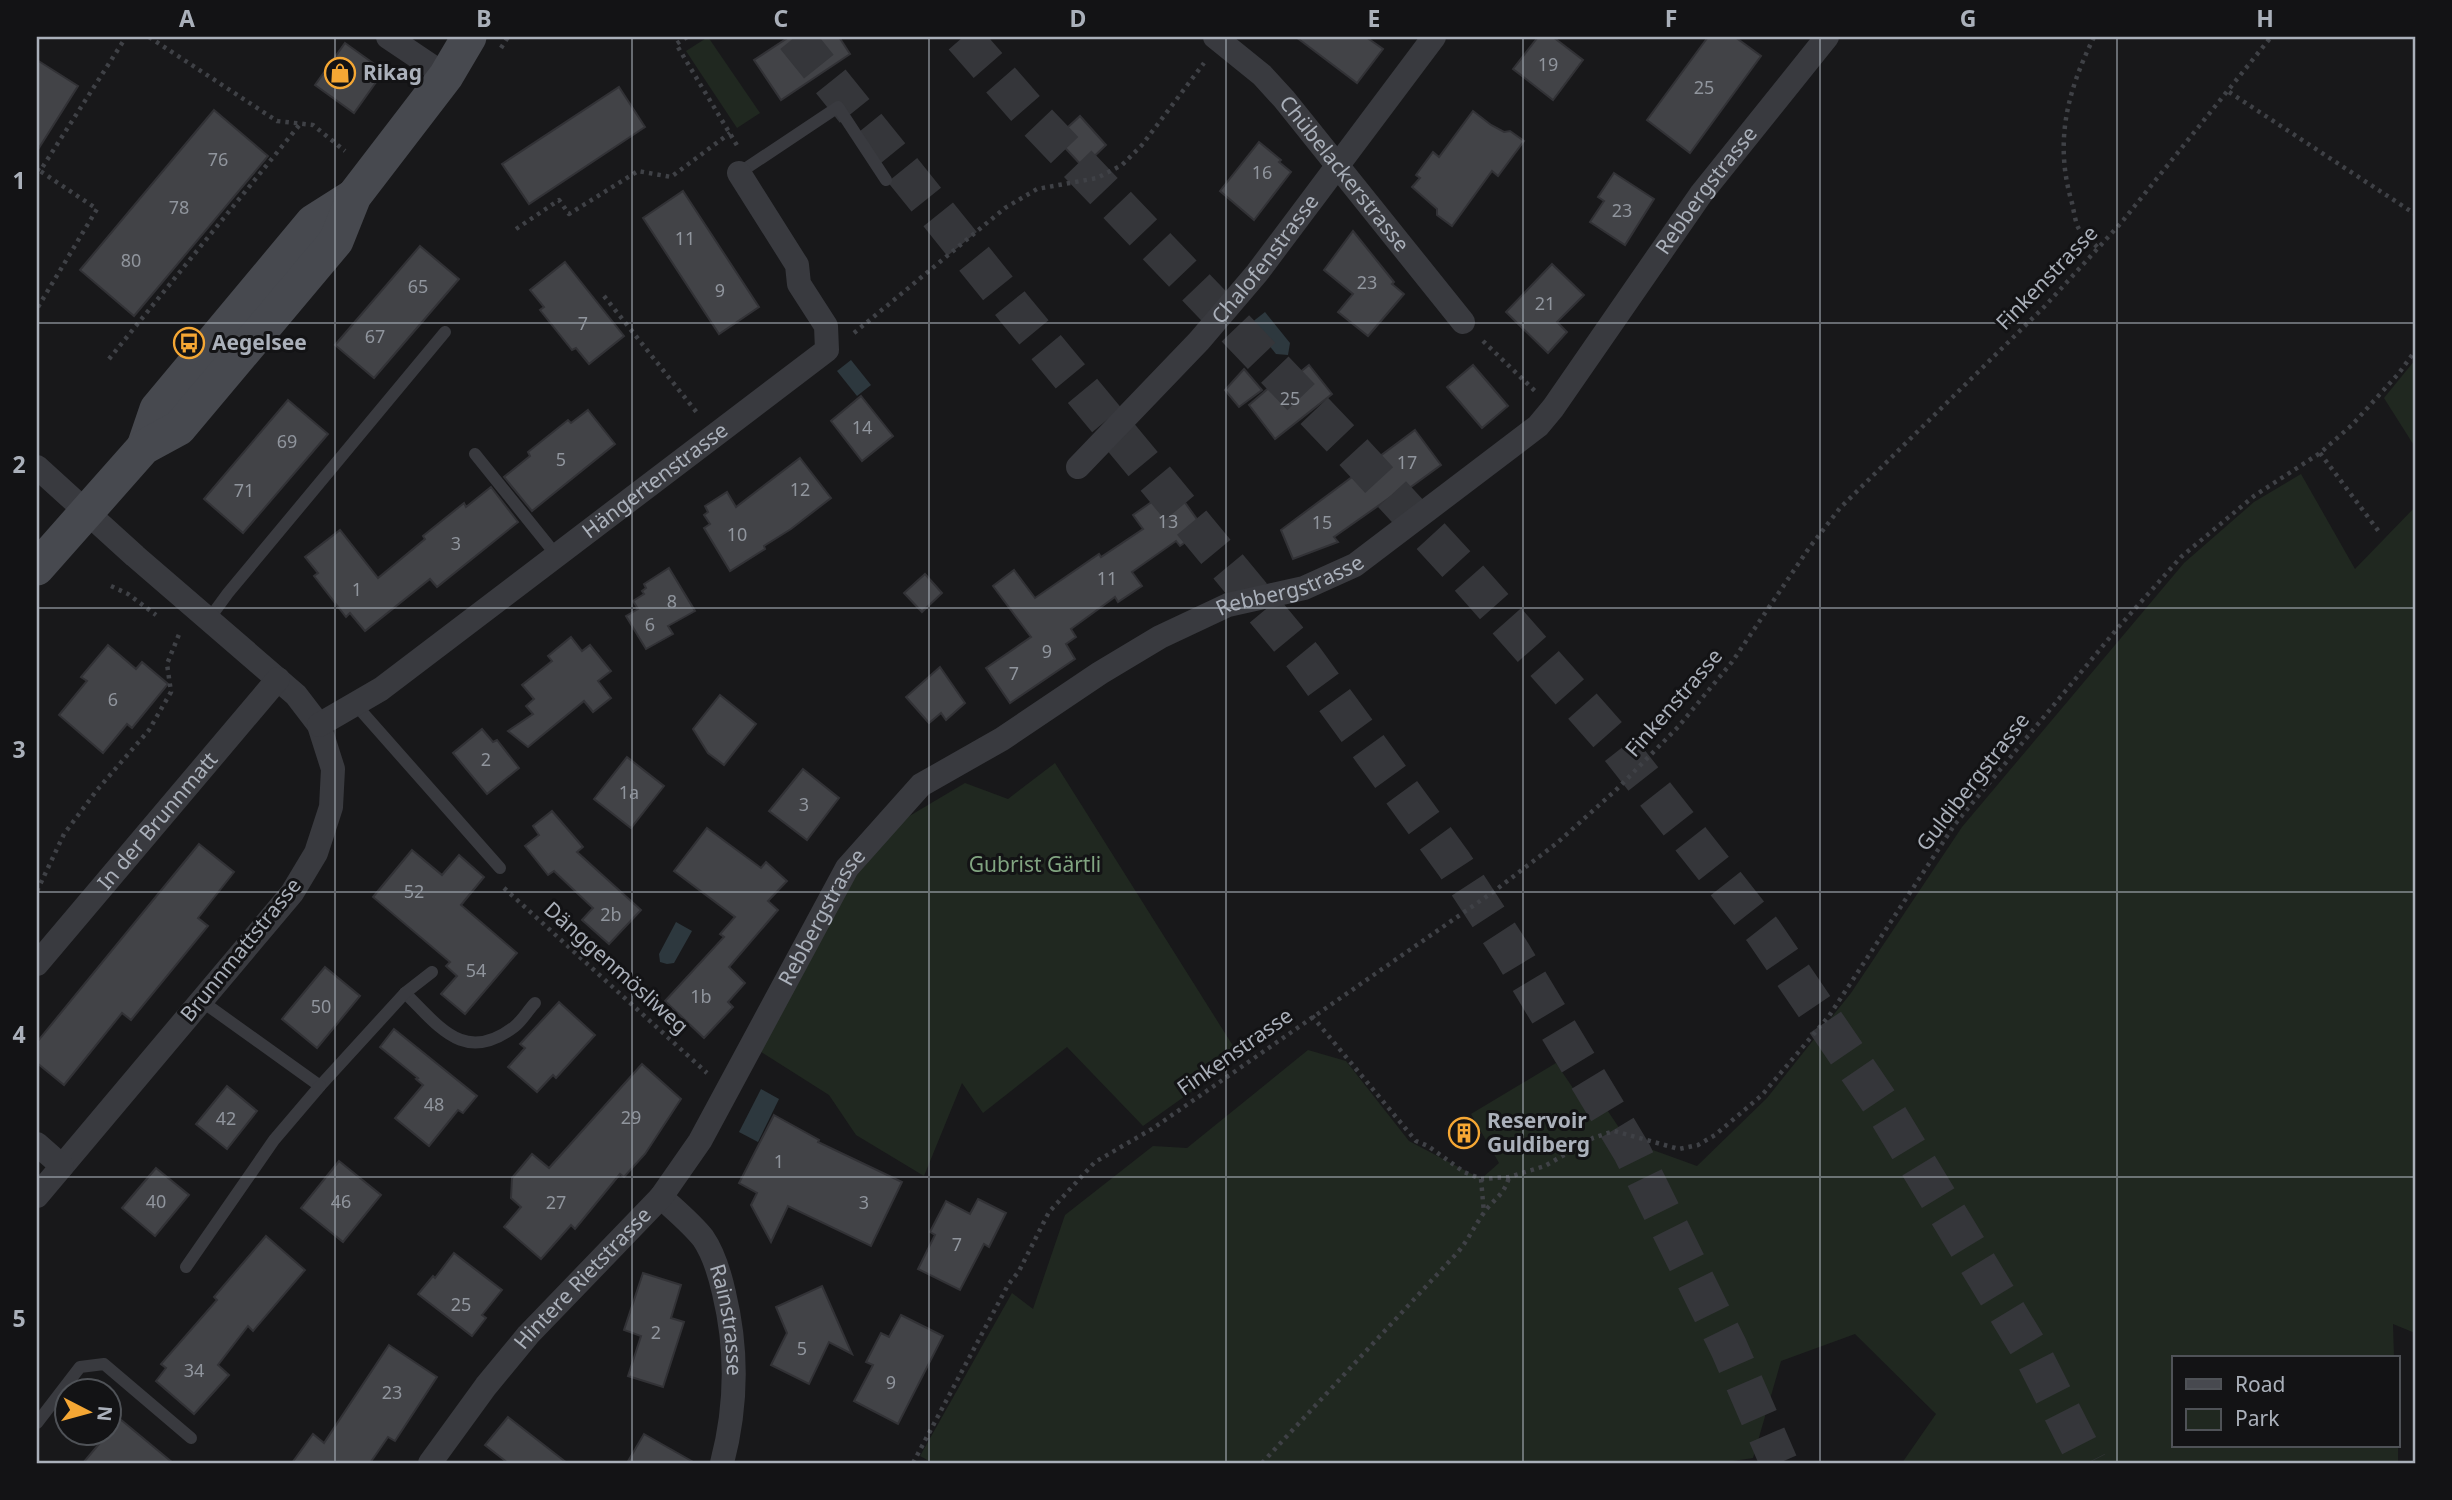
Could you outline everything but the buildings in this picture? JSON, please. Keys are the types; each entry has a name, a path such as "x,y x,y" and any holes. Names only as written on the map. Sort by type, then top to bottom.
{"main road":[{"path":"37,568 144,447 179,428 337,241 354,196 446,76 469,37"}],"street":[{"name":"Chalofenstrasse","path":"1078,467 1199,341 1257,273 1434,37"},
{"name":"Rebbergstrasse","path":"726,1090 847,868 921,785 1002,739 1100,673 1160,637 1228,605 1304,588 1355,565 1538,426 1701,194 1826,37"},
{"path":"392,38 446,76"},
{"name":"Chübelackerstrasse","path":"1218,39 1262,75 1284,99 1463,322"},
{"path":"744,169 797,265 799,284 826,326 827,350"},
{"name":"Hängertenstrasse","path":"319,725 381,689 827,350"},
{"name":"Brunnmattstrasse","path":"37,467 296,695 319,725 332,769 331,807 316,853 292,893 37,1196"},
{"name":"In der Brunnmatt","path":"37,964 278,678"},
{"name":"Hintere Rietstrasse","path":"430,1463 486,1386 528,1335 661,1197 700,1141 726,1090"},
{"path":"37,1144 62,1166"},
{"name":"Rainstrasse","path":"661,1197 703,1239 721,1279 733,1332 735,1394 722,1463"}],"lane":[{"path":"744,169 838,107 886,180"},
{"path":"209,619 445,332"},
{"path":"475,454 557,556"},
{"path":"355,704 500,868"},
{"path":"186,1266 274,1140 405,993 432,972"},
{"path":"405,993 446,1033 461,1042 485,1042 514,1027 535,1003"},
{"path":"201,1000 320,1086"},
{"path":"37,1423 80,1367 104,1364 191,1438"}],"path":[{"path":"38,307 97,209 38,170 126,37"},
{"path":"149,37 278,121 313,125 345,151"},
{"path":"687,37 676,44 730,133 744,169"},
{"path":"2094,37 2077,72 2070,97 2064,124 2064,156 2068,190 2079,229 2098,248"},
{"name":"Finkenstrasse","path":"913,1463 1049,1212 1096,1162 1152,1129 1504,884 1557,843 1617,789 1678,727 1725,670 1809,548 1840,508 2045,306 2098,248 2272,37"},
{"path":"827,350 859,331 1004,208 1037,189 1097,178 1122,165 1142,145 1218,39"},
{"path":"2229,92 2415,214"},
{"path":"109,359 301,123"},
{"path":"516,229 559,200 569,214 638,170 671,177 730,133"},
{"path":"604,296 714,434"},
{"path":"1486,343 1527,383"},
{"name":"Guldibergstrasse","path":"1481,1179 1509,1177 1545,1166 1593,1138 1614,1131 1679,1149 1698,1145 1715,1135 1762,1095 1829,1016 1955,824 2116,629 2181,557 2254,496 2320,453 2352,425 2415,351"},
{"path":"2320,453 2380,533"},
{"path":"111,586 128,594 160,617"},
{"path":"37,891 64,835 97,790 149,730 170,692 167,664 180,632 170,625"},
{"name":"Dänggenmösliweg","path":"500,868 494,878 726,1090"},
{"path":"1312,1016 1416,1141 1428,1146 1464,1172 1481,1179 1484,1213"},
{"path":"1262,1463 1472,1236 1484,1213 1506,1190 1509,1177"}],"green space":[{"path":"708,37 760,113 737,128 686,51"},
{"path":"2415,360 2415,447 2384,398"},
{"path":"2301,474 2355,569 2415,507 2415,1333 2393,1324 2394,1356 2172,1356 2172,1448 2398,1448 2398,1463 1902,1463 1936,1414 1855,1334 1781,1361 1753,1458 1720,1463 933,1463 920,1456 1012,1293 1033,1309 1065,1215 1153,1146 1187,1148 1308,1050 1346,1061 1409,1141 1481,1179 1499,1163 1471,1114 1556,1063 1577,1094 1593,1089 1628,1141 1697,1166 1767,1098 1851,993 1962,827 2184,563 2254,502"},
{"name":"Gubrist Gärtli","path":"1055,763 1240,1057 1143,1126 1067,1047 983,1113 962,1083 924,1176 856,1135 829,1095 758,1050 851,875 901,821 965,783 1008,799"}],"shaded area":[{"path":"1265,312 1290,343 1288,355 1276,354 1251,323"},
{"path":"851,360 871,385 857,396 837,371"},
{"path":"676,922 692,931 674,963 660,962 659,954"},
{"path":"761,1089 779,1099 758,1142 739,1132"}],"tunnel":[{"path":"795,37 1017,312 1304,658 1454,864 1512,953 1632,1152 1729,1348 1779,1463"},
{"path":"963,37 1032,116 1345,443 1615,743 1763,931 1883,1107 2032,1353 2088,1463"}],"place":[{"name":"Rikag","path":"340,73"},
{"name":"Aegelsee","path":"189,343"},
{"name":"Reservoir Guldiberg","path":"1464,1133"}]}
